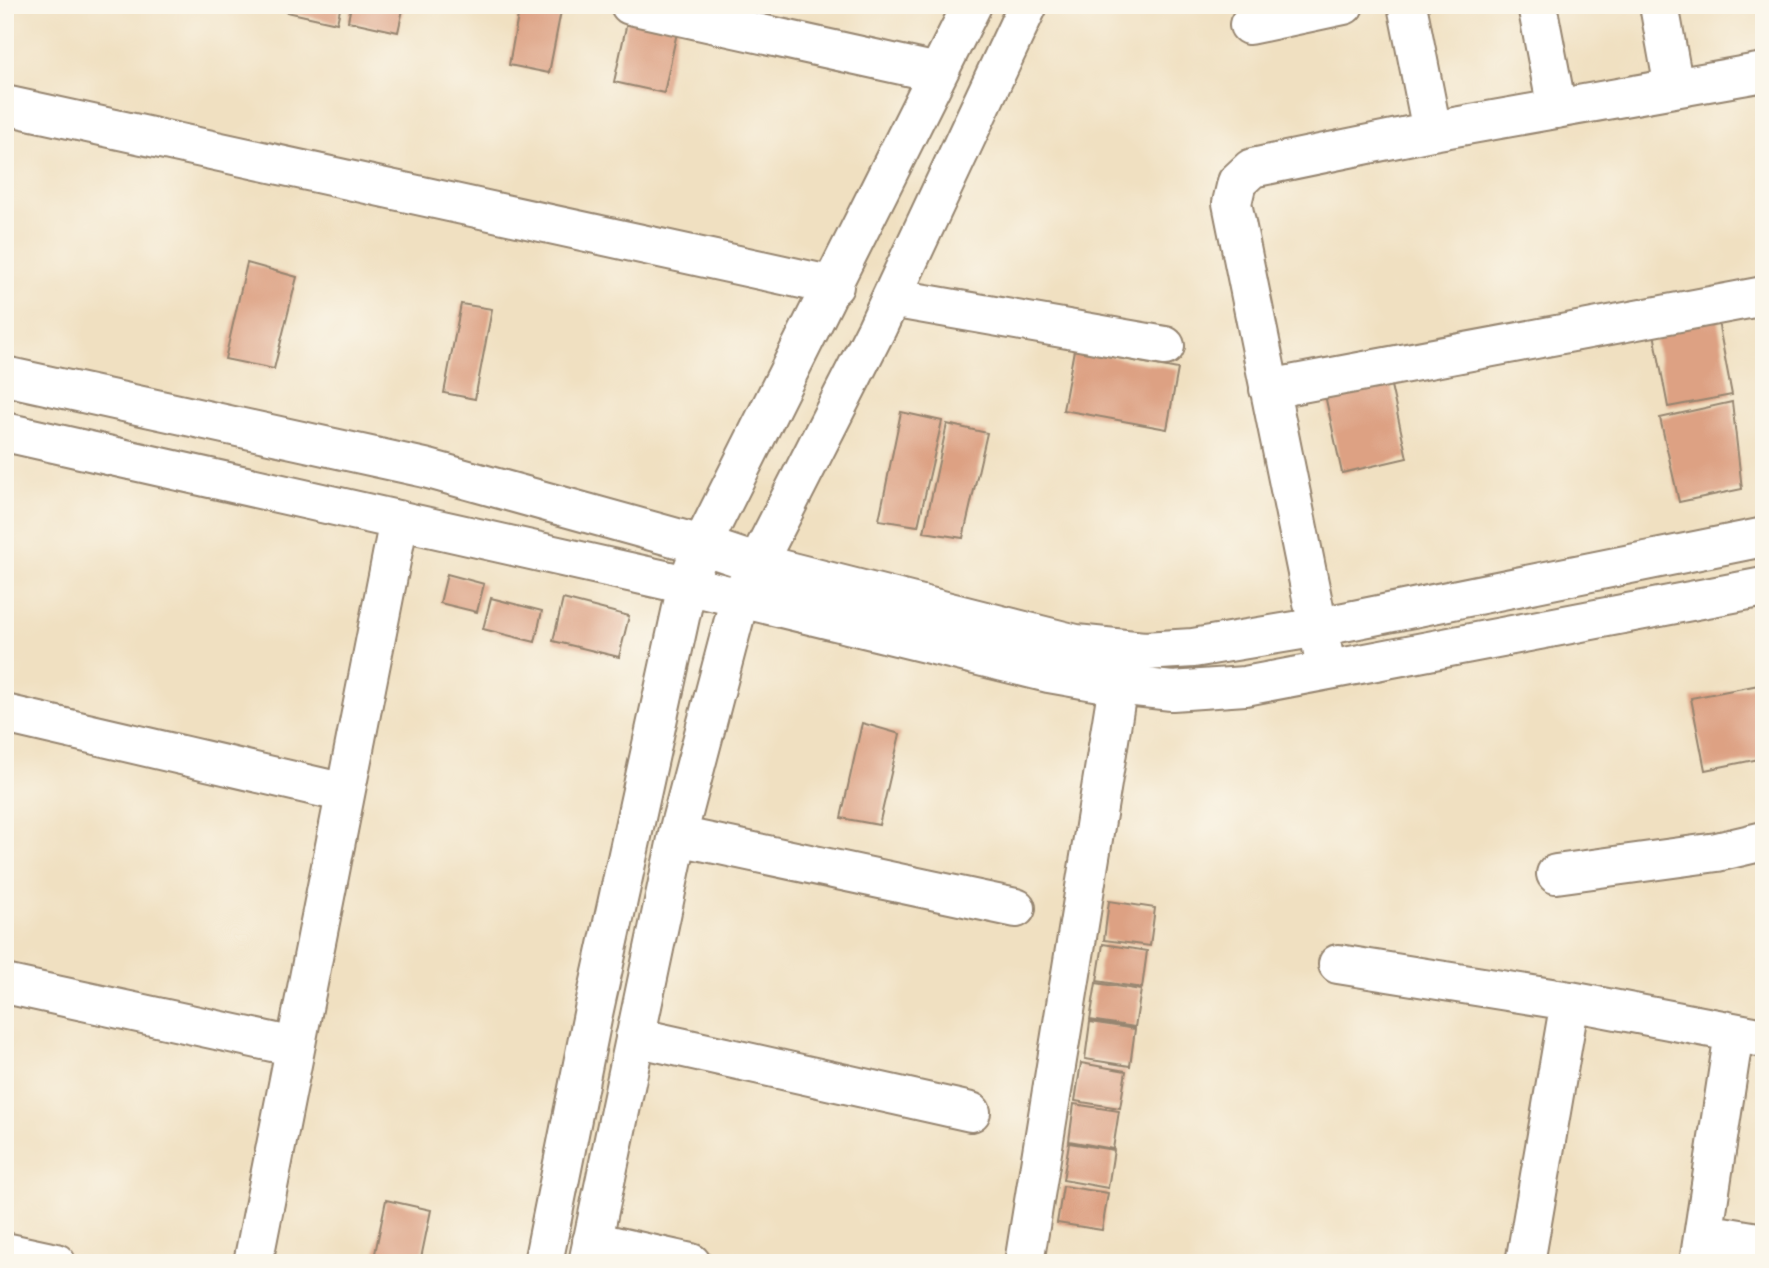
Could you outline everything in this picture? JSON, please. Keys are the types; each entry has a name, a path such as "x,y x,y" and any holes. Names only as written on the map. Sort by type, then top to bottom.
{"street":[{"path":"630,5 938,73"},
{"path":"543,1263 593,1014 687,585 702,545 834,286 972,5"},
{"path":"691,1263 590,1252 678,836 740,597 891,298 1028,5"},
{"path":"1249,25 1345,5"},
{"path":"1407,5 1432,131"},
{"path":"1537,5 1558,109"},
{"path":"1659,5 1674,88"},
{"path":"1327,671 1232,203 1237,182 1252,168 1432,131 1764,72"},
{"path":"5,105 834,286"},
{"path":"1269,389 1764,296"},
{"path":"891,298 1165,346"},
{"path":"5,376 425,468 702,545 756,563 1076,644 1144,651 1193,648 1319,627 1764,537"},
{"path":"5,432 740,597 1049,673 1172,691 1245,686 1746,591 1717,546"},
{"path":"253,1263 399,520"},
{"path":"1024,1263 1125,649"},
{"path":"5,714 345,793"},
{"path":"678,836 1016,908"},
{"path":"1556,874 1717,852 1764,841"},
{"path":"1338,964 1570,1001 1749,1036 1701,1248 1764,1243"},
{"path":"5,984 295,1047"},
{"path":"1525,1263 1570,1001"},
{"path":"635,1037 971,1112"},
{"path":"5,1252 56,1263"}],"building":[{"path":"289,5 341,5 337,23 287,12"},
{"path":"351,5 404,5 398,32 348,21"},
{"path":"520,5 561,11 549,73 509,65"},
{"path":"629,13 679,23 664,93 614,82"},
{"path":"247,263 297,277 274,369 225,359"},
{"path":"461,304 492,309 475,399 444,393"},
{"path":"1717,316 1732,395 1668,407 1653,328"},
{"path":"1074,350 1178,369 1167,429 1063,410"},
{"path":"1390,381 1407,458 1342,473 1325,395"},
{"path":"1732,402 1742,489 1679,502 1660,418"},
{"path":"901,412 942,421 918,526 879,520"},
{"path":"947,424 987,433 963,538 924,532"},
{"path":"447,574 484,584 477,612 440,603"},
{"path":"491,598 542,611 535,642 483,629"},
{"path":"563,599 629,616 619,657 553,641"},
{"path":"1764,684 1764,758 1705,770 1691,698"},
{"path":"862,723 900,734 879,825 841,818"},
{"path":"1109,901 1155,908 1150,946 1104,940"},
{"path":"1103,944 1147,951 1142,988 1097,981"},
{"path":"1096,983 1141,990 1135,1027 1090,1020"},
{"path":"1090,1022 1135,1029 1130,1066 1085,1059"},
{"path":"1081,1063 1126,1071 1120,1108 1075,1101"},
{"path":"1074,1104 1119,1111 1113,1149 1069,1141"},
{"path":"1069,1143 1114,1150 1108,1188 1063,1180"},
{"path":"1063,1186 1108,1193 1102,1230 1057,1223"},
{"path":"386,1200 431,1210 420,1263 373,1263"},
{"path":"1714,1256 1742,1261 1742,1263 1713,1263"}]}
